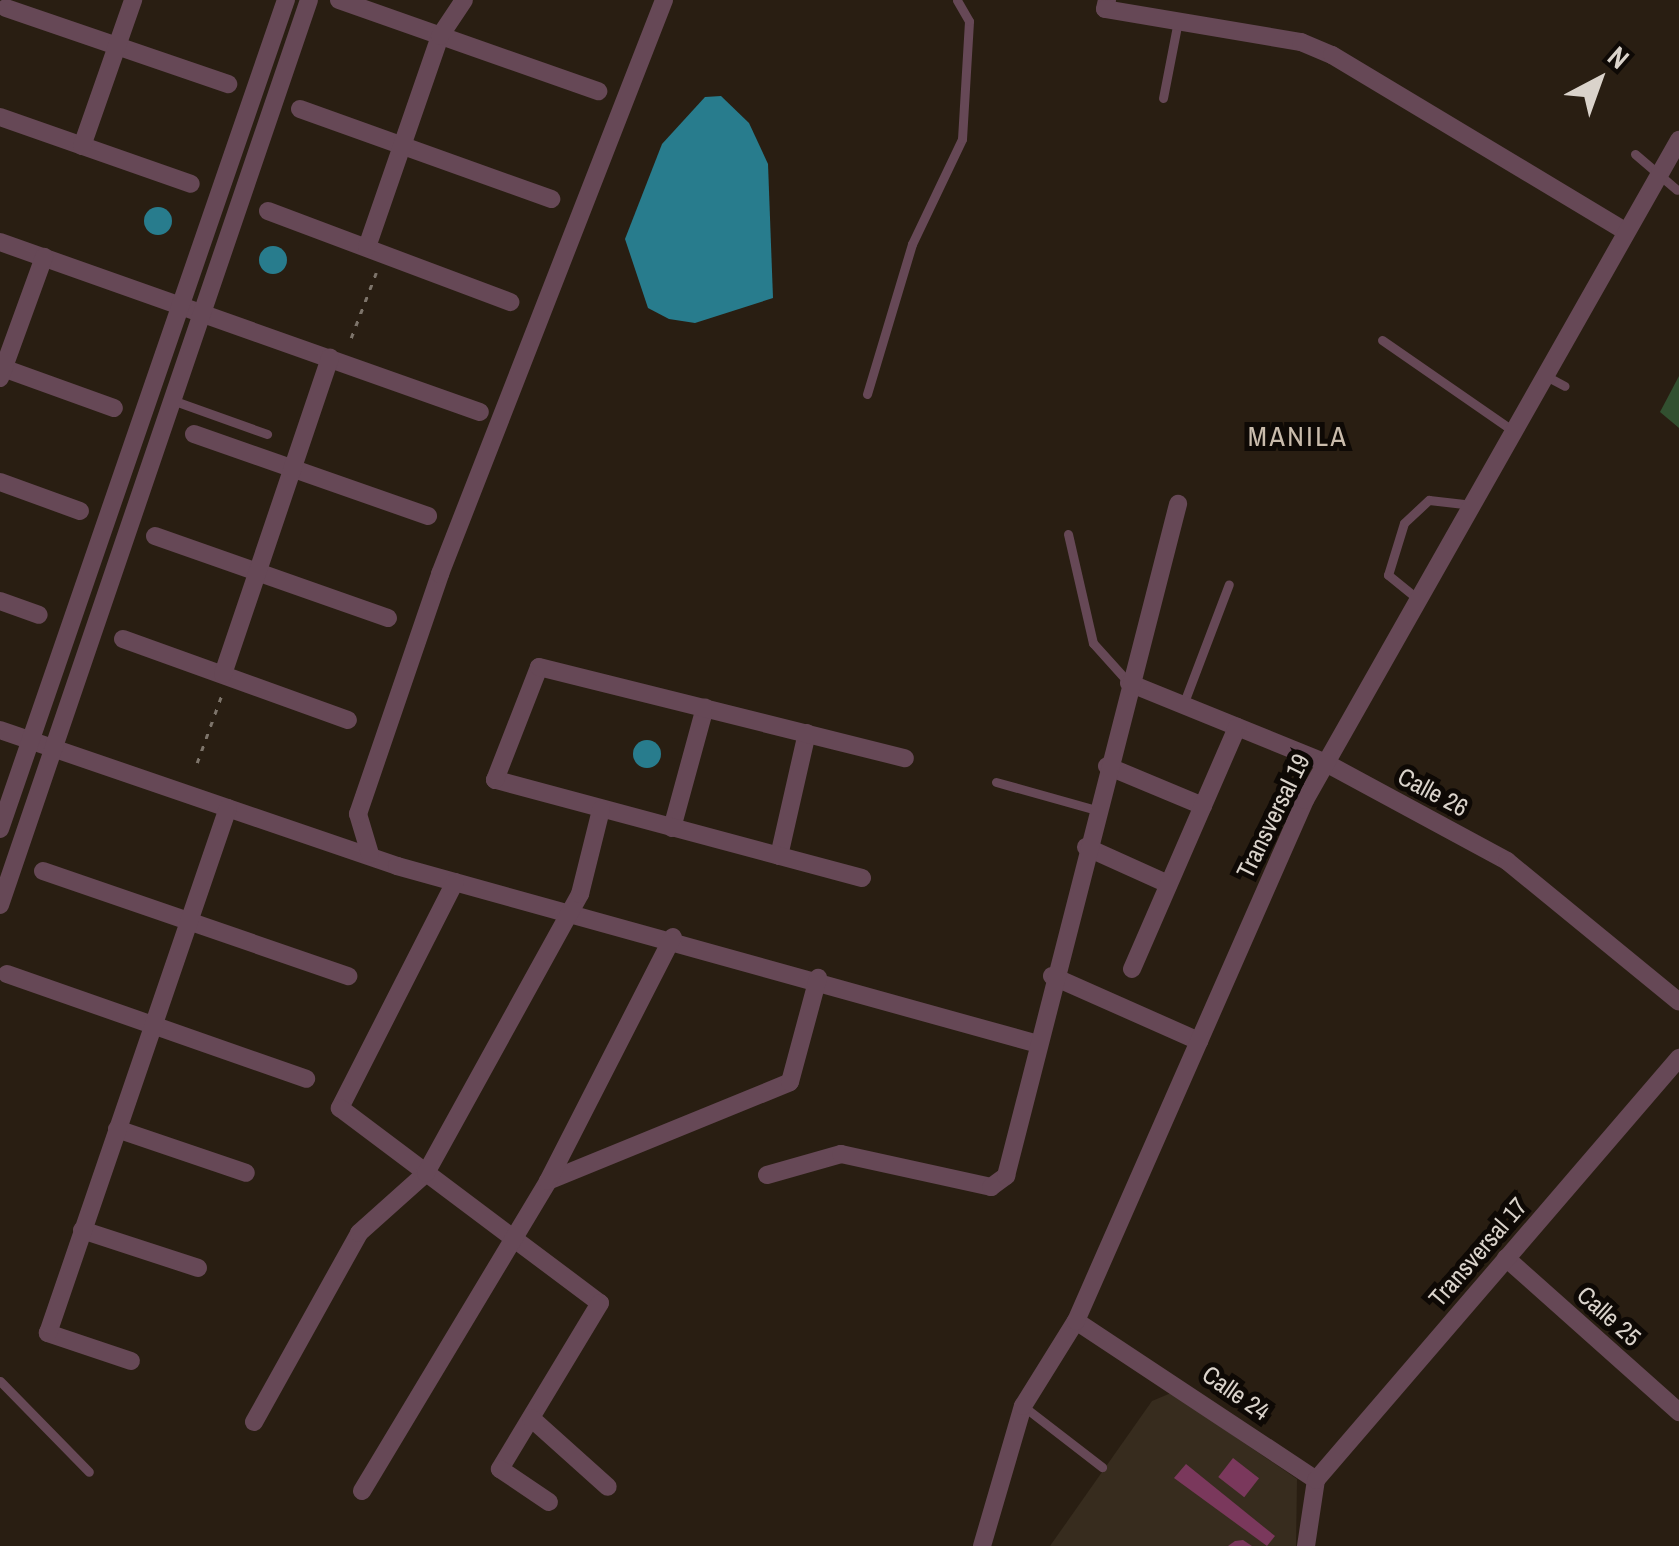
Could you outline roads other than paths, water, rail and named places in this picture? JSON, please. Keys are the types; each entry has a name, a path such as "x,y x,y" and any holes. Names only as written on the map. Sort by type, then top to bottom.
{"street":[{"path":"82,146 133,0"},
{"path":"0,829 286,0"},
{"path":"0,904 309,0"},
{"path":"339,0 598,91"},
{"path":"375,250 440,36 464,0"},
{"path":"370,854 358,814 440,574 664,0"},
{"path":"1108,0 1105,8 1332,56 1626,232"},
{"path":"6,8 228,84"},
{"path":"252,98 273,105"},
{"path":"300,109 552,199"},
{"path":"0,116 192,184"},
{"name":"Transversal 19","path":"982,1546 1022,1406 1076,1321 1326,763 1679,140"},
{"path":"268,211 510,302"},
{"path":"0,242 480,412"},
{"path":"44,257 1,371 114,408"},
{"path":"223,674 330,358"},
{"path":"194,434 428,516"},
{"path":"0,482 80,511"},
{"path":"767,1175 841,1154 1001,1183 1178,504"},
{"path":"155,536 388,618"},
{"path":"0,601 39,615"},
{"path":"123,638 348,720"},
{"path":"862,878 495,780 539,667 905,758"},
{"name":"Calle 26","path":"1129,683 1326,763 1545,885 1679,1002"},
{"path":"672,828 705,707"},
{"path":"1132,969 1237,727"},
{"path":"0,730 456,882 673,937 1038,1044"},
{"path":"779,856 807,733"},
{"path":"1107,766 1203,806"},
{"path":"131,1361 48,1333 228,808"},
{"path":"254,1422 358,1233 426,1173 568,912 601,810"},
{"path":"1086,847 1168,884"},
{"path":"43,871 348,976"},
{"path":"456,882 340,1108 512,1241 600,1303 500,1469 549,1502"},
{"path":"362,1490 548,1181 673,937"},
{"path":"7,974 306,1078"},
{"path":"1052,976 1199,1041"},
{"path":"548,1181 790,1082 818,978"},
{"name":"Transversal 17","path":"1316,1480 1679,1058"},
{"path":"117,1128 246,1173"},
{"path":"82,1230 198,1268"},
{"name":"Calle 25","path":"1506,1258 1679,1412"},
{"name":"Calle 24","path":"1076,1321 1316,1480"},
{"path":"531,1418 608,1486"},
{"path":"1306,1546 1316,1480"}],"lane":[{"path":"868,394 912,244 962,138 969,21 958,0"},
{"path":"1164,98 1178,21"},
{"path":"1635,154 1676,190"},
{"path":"1382,340 1515,432"},
{"path":"1546,376 1565,386"},
{"path":"172,400 267,434"},
{"path":"1419,600 1388,575 1404,523 1429,500 1473,505"},
{"path":"1068,534 1093,643 1129,683"},
{"path":"1183,705 1230,584"},
{"path":"996,782 1096,810"},
{"path":"0,1381 89,1472"},
{"path":"1022,1406 1102,1467"}],"water":[{"path":"721,96 749,123 768,164 773,298 695,323 669,319 648,308 625,239 662,144 705,97"},
{"path":"158,207 168,211 172,221 168,231 158,235 148,231 144,221 148,211"},
{"path":"273,246 283,250 287,260 283,270 273,274 263,270 259,260 263,250"},
{"path":"647,740 657,744 661,754 657,764 647,768 637,764 633,754 637,744"}],"district":[{"name":"MANILA","path":"1298,436"}]}
